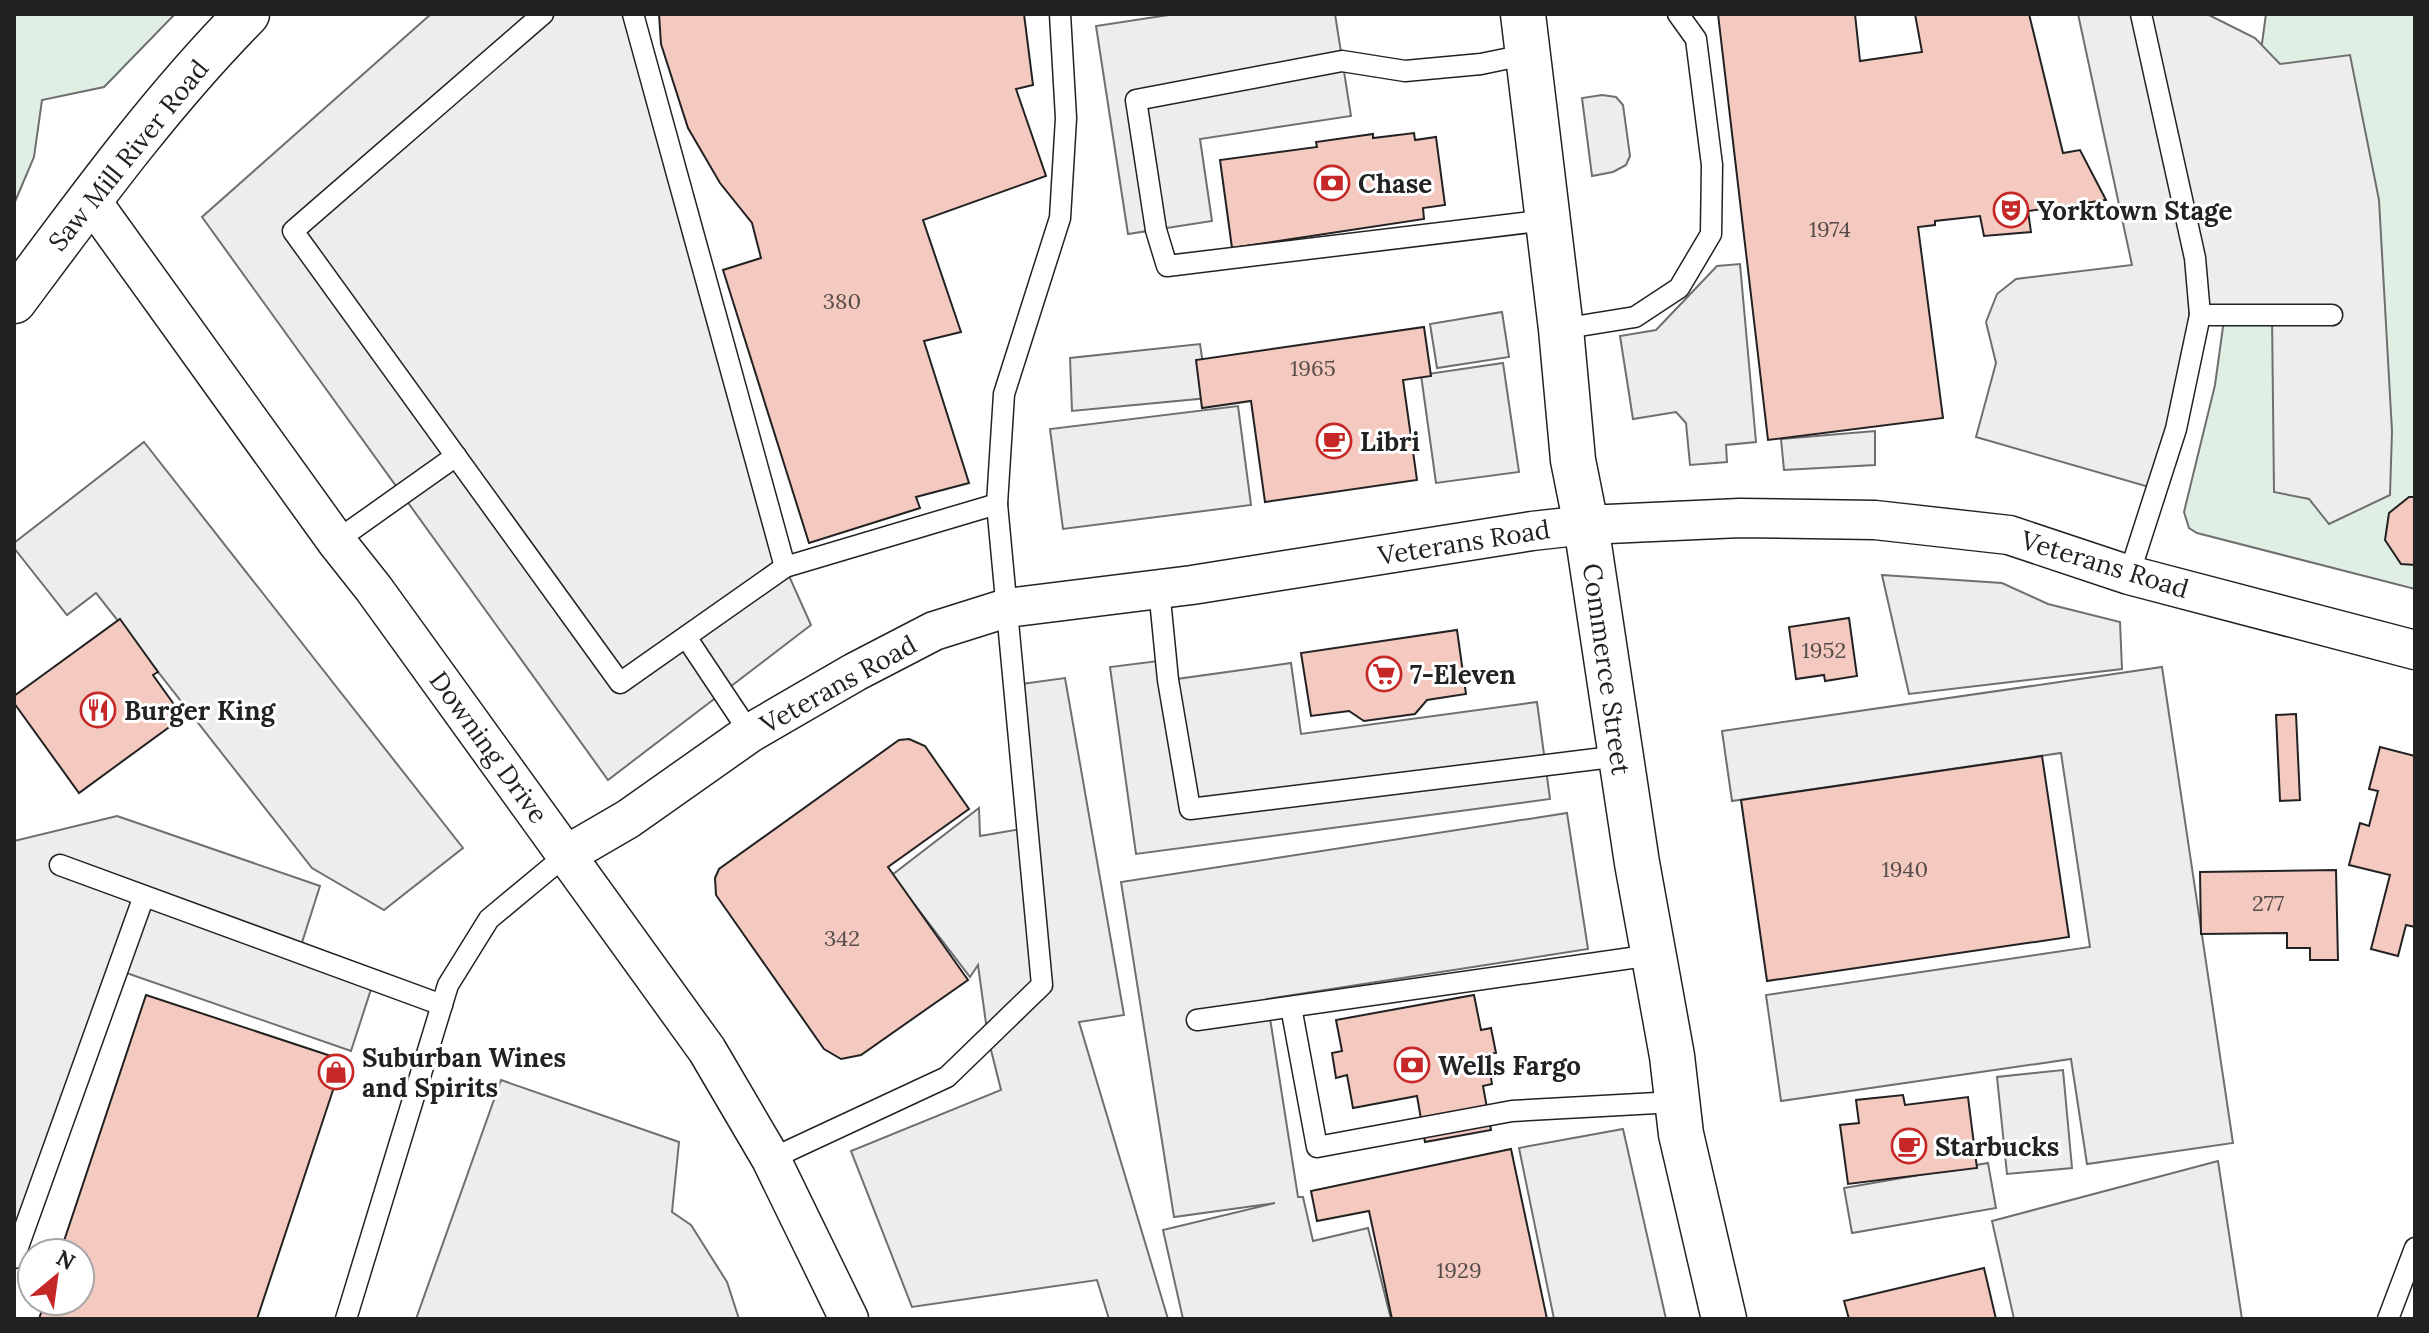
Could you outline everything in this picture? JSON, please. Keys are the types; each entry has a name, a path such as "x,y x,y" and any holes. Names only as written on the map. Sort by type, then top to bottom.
{"street":[{"name":"Saw Mill River Road","path":"14,301 90,199 214,48 247,14"},
{"name":"Commerce Street","path":"1526,34 1561,329 1573,460 1586,525 1652,955 1672,1056 1675,1102 1724,1319"},
{"name":"Downing Drive","path":"90,199 707,1050 771,1159 849,1319"},
{"name":"Veterans Road","path":"566,855 628,819 750,733 855,672 934,631 1007,608 1159,589 1586,525 1740,518 1875,520 2009,535 2129,575 2415,650"}],"lane":[{"path":"543,14 293,231 620,683 785,567 997,504"},
{"path":"633,14 785,567"},
{"path":"771,1159 947,1077 1042,985 997,504 1004,394 1060,218 1066,118 1060,14"},
{"path":"1561,329 1635,317 1679,288 1711,234 1712,165 1696,39 1678,14"},
{"path":"2129,575 2176,429 2200,315 2195,258 2141,14"},
{"path":"1526,34 1481,64 1405,71 1342,61 1136,100 1156,230 1167,266 1547,220"},
{"path":"2200,315 2332,315"},
{"path":"336,541 456,456"},
{"path":"1159,589 1168,680 1190,809 1620,756"},
{"path":"686,637 750,733"},
{"path":"346,1319 448,985 489,919 566,855"},
{"path":"60,865 442,1005"},
{"path":"14,1258 144,896"},
{"path":"1197,1020 1652,955"},
{"path":"1291,1007 1317,1147 1512,1111 1675,1102"},
{"path":"2388,1319 2415,1248"}],"green space":[{"path":"14,14 175,14 104,87 42,100 34,157 14,204"},
{"path":"2266,14 2415,14 2415,589 2197,533 2189,528 2184,512 2215,385"}],"shaded area":[{"path":"431,14 633,14 785,567 811,625 608,780 202,217"},
{"path":"1175,14 1335,14 1351,116 1200,139 1212,221 1128,234 1096,26"},
{"path":"2078,14 2207,14 2255,38 2280,64 2350,55 2379,200 2392,431 2390,495 2329,524 2309,499 2274,492 2272,315 2200,316 2156,489 1976,437 1996,363 1986,322 1997,294 2016,279 2132,265"},
{"path":"1602,95 1616,97 1623,105 1630,156 1626,165 1613,172 1592,176 1582,98"},
{"path":"1740,264 1756,442 1726,445 1727,462 1690,465 1686,423 1676,412 1633,419 1620,336 1656,330 1717,266"},
{"path":"1502,312 1509,357 1437,368 1430,324"},
{"path":"1200,344 1208,398 1072,411 1070,358"},
{"path":"1503,363 1519,472 1436,483 1421,375"},
{"path":"1238,406 1251,505 1063,529 1050,429"},
{"path":"1875,431 1875,465 1784,470 1781,439"},
{"path":"144,442 463,848 384,910 312,868 96,593 67,615 14,548 14,543"},
{"path":"1882,575 2002,583 2048,604 2120,622 2122,669 1909,694"},
{"path":"1166,660 1169,680 1291,663 1301,734 1537,702 1550,799 1136,854 1110,667"},
{"path":"2162,667 2233,1143 2087,1164 2071,1059 1781,1101 1766,995 2090,947 2061,753 1732,801 1722,731"},
{"path":"1065,678 1124,1015 1079,1022 1168,1319 1109,1319 1097,1280 912,1307 851,1151 1001,1090 988,1038 978,965 970,977 892,875 979,808 980,836 1027,828 1014,685"},
{"path":"1567,813 1588,949 1267,999 1298,1197 1303,1197 1313,1241 1368,1228 1391,1319 1183,1319 1163,1230 1275,1203 1174,1217 1121,882"},
{"path":"117,816 320,886 299,952 374,980 351,1051 118,970 22,1237 16,1237 14,1258 14,841"},
{"path":"2063,1070 2072,1168 2007,1174 1997,1077"},
{"path":"501,1080 679,1142 672,1212 691,1225 727,1282 739,1319 416,1319"},
{"path":"1623,1129 1666,1319 1554,1319 1519,1148"},
{"path":"2218,1161 2242,1319 2014,1319 1992,1221"},
{"path":"1988,1163 1996,1208 1852,1233 1844,1188"}],"building":[{"path":"659,14 1024,14 1033,85 1016,89 1046,176 923,220 961,332 924,341 969,483 916,497 920,508 809,543 723,270 761,258 752,223 720,183 688,128 661,44"},
{"path":"1718,14 1855,14 1860,61 1922,52 1915,14 2029,14 2063,153 2080,150 2106,200 2028,211 2031,232 1984,236 1980,216 1935,221 1935,225 1918,227 1943,418 1768,440"},
{"name":"Chase","path":"1414,133 1415,140 1436,137 1445,205 1423,208 1424,219 1232,248 1220,160 1317,147 1316,142 1373,134 1373,138"},
{"path":"1424,327 1431,376 1403,380 1417,480 1265,502 1251,401 1202,408 1196,360"},
{"path":"2409,497 2415,497 2415,565 2401,564 2385,540 2389,513"},
{"path":"1849,618 1857,676 1825,681 1824,675 1796,679 1789,627"},
{"name":"Burger King","path":"120,619 158,672 153,675 183,717 79,793 14,703 14,696"},
{"name":"7-Eleven","path":"1457,630 1466,694 1427,700 1415,714 1364,721 1349,711 1311,716 1301,653"},
{"path":"2296,714 2300,800 2280,801 2276,715"},
{"path":"909,739 925,746 969,809 888,867 968,980 861,1055 841,1059 824,1049 716,895 715,878 719,869 899,740"},
{"path":"2380,747 2415,756 2415,927 2406,925 2398,956 2371,949 2390,875 2349,865 2360,823 2369,826 2378,791 2369,789"},
{"path":"2042,756 2069,937 1767,981 1741,800"},
{"path":"2336,870 2338,960 2310,960 2310,948 2287,948 2287,933 2201,934 2200,872"},
{"path":"146,995 343,1060 257,1319 39,1319 96,1317 96,1237 65,1237"},
{"name":"Wells Fargo","path":"1474,995 1481,1030 1491,1028 1496,1053 1487,1054 1492,1084 1483,1086 1491,1130 1425,1142 1417,1096 1353,1108 1347,1075 1336,1078 1332,1053 1342,1051 1336,1020"},
{"name":"Starbucks","path":"1903,1095 1905,1105 1968,1097 1977,1168 1848,1184 1840,1125 1859,1123 1856,1100"},
{"path":"1511,1149 1547,1319 1392,1319 1369,1211 1317,1221 1311,1191"},
{"path":"1984,1268 1996,1319 1849,1319 1844,1301"}],"place":[{"name":"Chase","path":"1332,183"},
{"name":"Yorktown Stage","path":"2011,210"},
{"name":"Libri","path":"1334,441"},
{"name":"7-Eleven","path":"1384,674"},
{"name":"Burger King","path":"98,710"},
{"name":"Wells Fargo","path":"1412,1065"},
{"name":"Suburban Wines and Spirits","path":"336,1072"},
{"name":"Starbucks","path":"1909,1146"}]}
